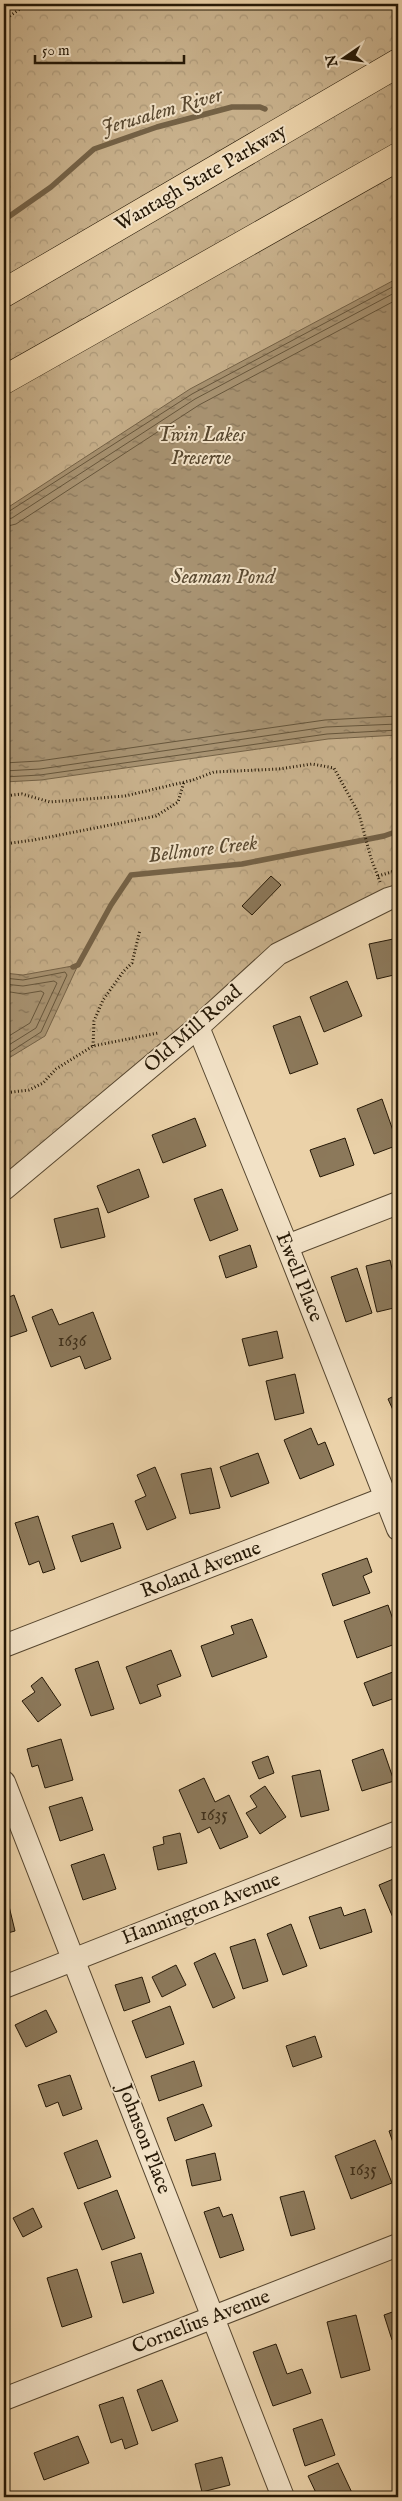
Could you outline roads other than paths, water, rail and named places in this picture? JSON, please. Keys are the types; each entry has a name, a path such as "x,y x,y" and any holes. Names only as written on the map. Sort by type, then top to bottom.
{"highway":[{"name":"Wantagh State Parkway","path":"4,292 398,63"},
{"path":"4,380 398,157"}],"street":[{"name":"Old Mill Road","path":"4,1189 198,1027 278,954 393,898"},
{"name":"Ewell Place","path":"198,1027 392,1496 398,1529"},
{"path":"287,1246 398,1203"},
{"name":"Roland Avenue","path":"4,1646 392,1496"},
{"name":"Johnson Place","path":"4,1782 283,2497"},
{"name":"Hannington Avenue","path":"4,1986 398,1832"},
{"name":"Cornelius Avenue","path":"4,2399 398,2245"}],"water":[{"name":"Seaman Pond","path":"398,278 398,735 328,739 41,780 4,782 4,510 190,389"},
{"path":"78,965 45,1036 4,1061 4,973 23,975"}],"waterway":[{"name":"Jerusalem River","path":"4,220 51,187 94,149 157,127 232,107 260,107 265,109"},
{"name":"Bellmore Creek","path":"73,967 78,965 111,905 131,875 242,864 384,836 398,831"}],"park label":[{"name":"Twin Lakes Preserve","path":"201,446"}]}
